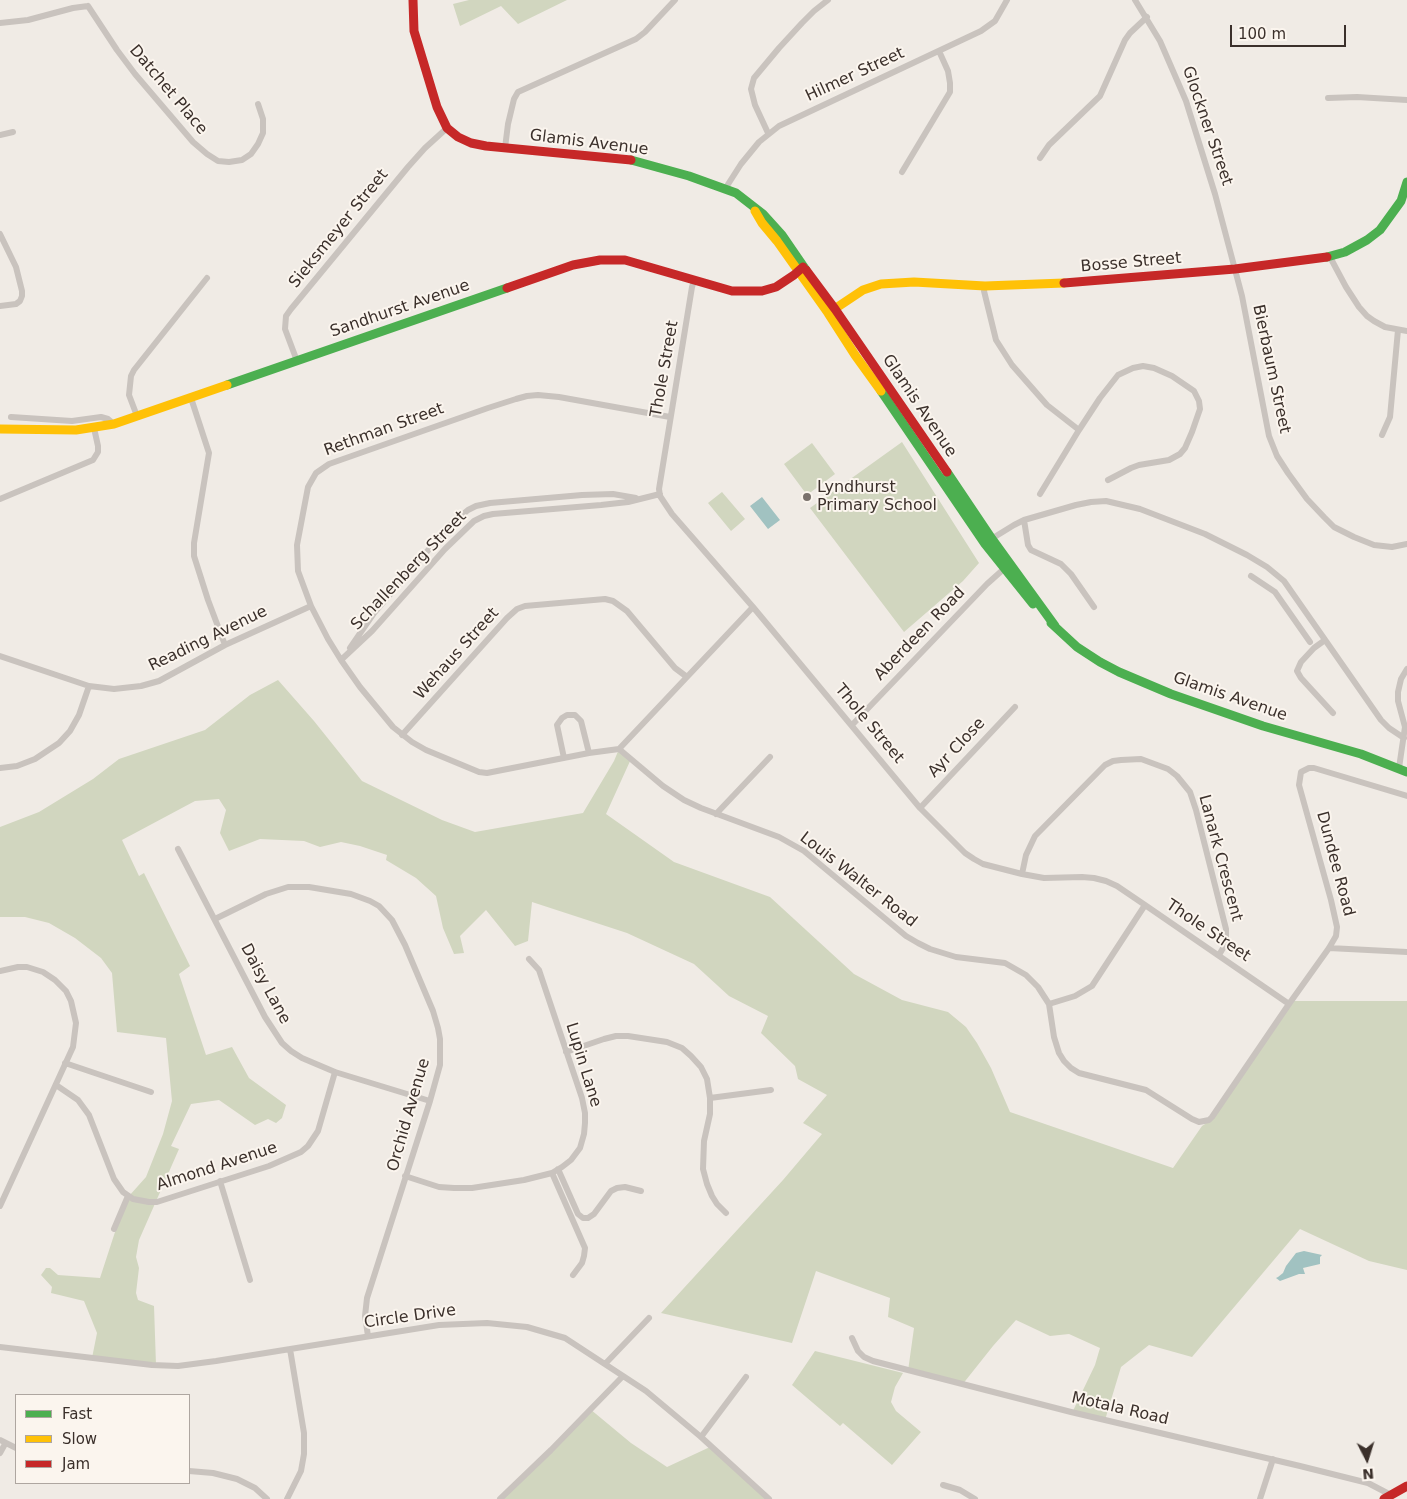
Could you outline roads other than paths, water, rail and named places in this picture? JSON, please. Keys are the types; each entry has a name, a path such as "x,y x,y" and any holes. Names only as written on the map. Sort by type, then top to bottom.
{"street":[{"path":"413,0 413,20 418,46 437,107 447,128"},
{"path":"505,148 508,124 514,99 518,92 636,39 675,0"},
{"path":"768,134 751,89 754,78 790,35 828,0"},
{"name":"Hilmer Street","path":"725,189 758,142 779,126 981,31 995,21 1007,0"},
{"name":"Glockner Street","path":"1135,0 1160,41 1186,101 1215,194 1235,269"},
{"path":"0,23 28,20 89,3"},
{"name":"Datchet Place","path":"89,3 117,50 135,74 193,142 218,161 242,160 251,154 258,144 264,119 258,104"},
{"path":"1040,158 1049,145 1100,96 1130,32 1147,17"},
{"path":"902,172 950,92 948,71 939,51"},
{"path":"1328,98 1357,97 1407,100"},
{"name":"Glamis Avenue","path":"447,128 458,137 471,143 630,160 736,193 753,207 762,223 801,269 863,350 874,375"},
{"name":"Sieksmeyer Street","path":"297,361 285,329 286,316 408,167 447,128"},
{"path":"0,135 13,132"},
{"name":"Bosse Street","path":"832,311 863,290 881,284 914,282 984,286 1104,280 1235,269 1330,257 1345,252 1367,240 1380,230 1401,201 1407,182"},
{"path":"0,234 16,267 22,291 20,301 16,304 0,306"},
{"path":"1330,257 1359,308 1367,316 1385,327 1407,331"},
{"name":"Sandhurst Avenue","path":"0,429 76,430 114,424 573,265 600,260 625,260 732,291 762,291 776,287 801,269"},
{"name":"Bierbaum Street","path":"1235,269 1270,436 1277,456 1308,499 1334,527 1374,545 1392,546 1407,544"},
{"path":"137,416 129,395 131,376 134,370 208,278"},
{"name":"Thole Street","path":"694,281 658,489 672,514 852,725 920,808 949,838 974,859 983,864 1022,874 1044,878 1082,877 1101,879 1117,886 1288,1004"},
{"path":"984,286 996,340 1012,365 1047,405 1079,430"},
{"name":"Glamis Avenue","path":"832,311 855,356 874,375 895,403 1027,598 1044,617 1077,647 1119,672 1171,694 1263,726 1362,754 1403,770"},
{"path":"1382,435 1390,417 1398,330"},
{"path":"855,356 863,350"},
{"path":"1040,494 1079,430 1109,385 1118,375 1133,368 1143,366 1154,368 1172,376 1194,391 1200,401 1200,409 1185,448 1180,454 1169,460 1139,465 1108,480"},
{"name":"Rethman Street","path":"619,749 484,773 426,750 402,735 378,709 341,660 328,639 311,606 298,571 297,545 308,487 316,473 328,464 516,398 538,395 559,397 670,417"},
{"path":"191,398 209,453 194,543 194,556 225,644"},
{"path":"11,417 72,421 101,417 108,418 114,424"},
{"path":"0,500 93,460 98,452 94,428"},
{"name":"Schallenberg Street","path":"349,651 364,626 380,606 449,526 468,510 476,506 490,504 582,495 612,494 640,498"},
{"name":"Schallenberg Street","path":"341,660 372,630 445,549 474,520 493,514 601,505 660,494"},
{"path":"989,541 1024,520 1076,505 1106,501 1140,509 1204,534 1247,555 1267,567 1284,581 1381,720 1404,738"},
{"path":"1024,520 1030,550 1061,564 1071,574 1094,607"},
{"name":"Aberdeen Road","path":"852,725 987,584 1007,566"},
{"path":"1251,576 1275,592 1310,642"},
{"name":"Wehaus Street","path":"402,735 507,618 525,606 604,599 613,602 627,612 675,668 687,677"},
{"name":"Reading Avenue","path":"0,656 89,686 114,689 141,686 159,681 225,644 311,606"},
{"path":"619,749 753,608"},
{"path":"1325,640 1314,648 1301,662 1298,671 1301,678 1333,713"},
{"path":"1403,770 1405,727 1398,701 1398,692 1401,679 1407,669"},
{"path":"0,768 17,766 35,759 59,743 70,731 79,715 89,686"},
{"name":"Ayr Close","path":"920,808 1015,707"},
{"path":"564,758 557,725 567,715 575,715 581,721 589,753"},
{"name":"Louis Walter Road","path":"619,749 663,786 684,800 779,837 804,851 906,936 918,943 956,957 999,961 1014,967 1038,986 1049,1004 1054,1037 1059,1053 1070,1068 1079,1073 1146,1090 1192,1120 1204,1122"},
{"path":"716,814 770,757"},
{"name":"Lanark Crescent","path":"1022,874 1026,855 1035,836 1106,765 1113,761 1141,759 1168,769 1177,776 1190,792 1196,810 1226,929 1226,943 1219,955"},
{"name":"Dundee Road","path":"1204,1122 1212,1117 1288,1004 1330,948 1337,932 1336,919 1299,785 1301,772 1314,768 1407,796"},
{"name":"Daisy Lane","path":"178,850 265,1017 282,1043 302,1058 336,1072 430,1101"},
{"name":"Orchid Avenue","path":"215,920 266,894 288,886 309,887 351,894 370,901 379,906 392,920 405,945 438,1028 441,1051 440,1064 367,1298 365,1316 368,1336"},
{"path":"1049,1004 1075,996 1092,986 1146,905"},
{"path":"1330,948 1407,952"},
{"name":"Lupin Lane","path":"405,1176 439,1187 472,1188 524,1180 555,1171 571,1160 580,1148 585,1123 582,1098 538,970 529,959"},
{"path":"0,971 27,967 43,972 55,980 66,991 71,1001 76,1023 73,1047 0,1206"},
{"path":"566,1052 616,1036 628,1036 667,1042 682,1048 702,1067 707,1079 710,1098 710,1114 704,1141 703,1169 716,1204 726,1213"},
{"path":"65,1064 151,1092"},
{"name":"Almond Avenue","path":"128,1196 141,1201 157,1202 284,1160 301,1152 308,1146 318,1131 336,1072"},
{"path":"56,1085 78,1100 89,1115 114,1179 128,1196 114,1229"},
{"path":"710,1098 771,1090"},
{"path":"555,1171 582,1218 588,1218 594,1214 615,1189 625,1187 641,1191"},
{"path":"555,1171 585,1248 582,1263 573,1275"},
{"path":"220,1181 250,1280"},
{"path":"605,1364 649,1318"},
{"name":"Circle Drive","path":"0,1347 165,1366 191,1365 415,1328 487,1323 535,1329 565,1338 646,1391 701,1437 769,1499"},
{"name":"Motala Road","path":"852,1338 858,1350 873,1361 1071,1412 1368,1483 1387,1497"},
{"path":"287,1499 301,1471 304,1454 304,1432 290,1349"},
{"path":"500,1499 623,1376"},
{"path":"701,1437 746,1377"},
{"path":"0,1453 3,1441 15,1447"},
{"path":"1260,1499 1273,1459"},
{"path":"190,1471 213,1473 237,1479 255,1488 267,1499"},
{"path":"943,1485 960,1490 976,1499"},
{"path":"1387,1497 1407,1486"}],"water":[{"path":"762,497 780,520 768,529 750,506"},
{"path":"1304,1251 1322,1255 1320,1257 1320,1264 1303,1268 1305,1274 1299,1274 1280,1281 1276,1278 1283,1273 1296,1253"}],"place":[{"name":"Lyndhurst Primary School","path":"807,497"}]}
